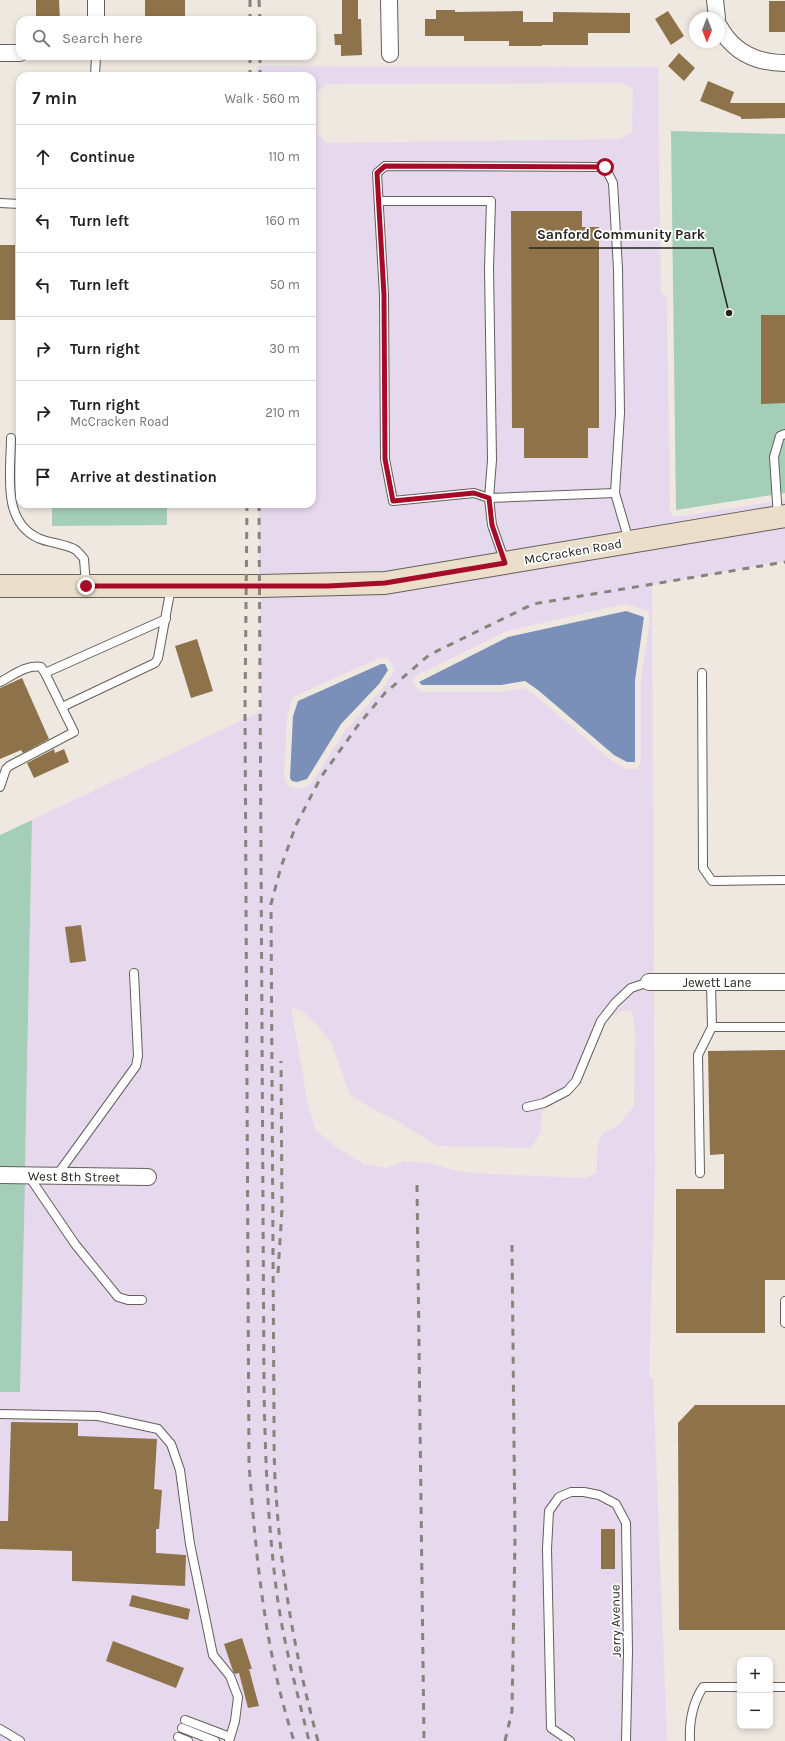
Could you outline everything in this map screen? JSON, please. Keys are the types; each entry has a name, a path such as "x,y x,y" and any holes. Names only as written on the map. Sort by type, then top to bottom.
{"street":[{"path":"96,0 96,16"},
{"path":"389,0 390,54"},
{"path":"715,0 716,12"},
{"path":"725,34 734,46 751,58 772,63 785,63"},
{"path":"0,53 16,53"},
{"name":"McCracken Road","path":"0,586 328,586 385,583 629,541 782,517"},
{"name":"Jewett Lane","path":"648,982 785,982"},
{"name":"West 8th Street","path":"0,1175 148,1177"}],"lane":[{"path":"95,72 96,60"},
{"path":"615,493 489,498 474,493 393,501 385,459 384,295 377,173 385,166 605,167 613,183 618,269 620,413 615,493 629,541"},
{"path":"379,201 491,201 489,268 492,460 489,498 492,525 505,563"},
{"path":"0,204 16,204"},
{"path":"782,517 774,457 780,436 785,434"},
{"path":"11,438 11,503 16,517 26,531 38,538 75,550 84,559 86,586"},
{"path":"62,707 155,663 158,658 171,586"},
{"path":"45,673 166,619"},
{"path":"0,682 35,666 41,667 74,732 9,766 6,769 0,787"},
{"path":"702,673 703,868 712,881 785,880"},
{"path":"57,1176 136,1066 138,1056 134,973"},
{"path":"527,1107 544,1103 567,1091 576,1081 601,1021 615,1003 631,988 648,982"},
{"path":"700,1173 698,1054 712,1027 711,983"},
{"path":"712,1027 785,1027"},
{"path":"28,1175 75,1244 118,1297 128,1300 142,1300"},
{"path":"785,1301 785,1323"},
{"path":"0,1414 98,1416 158,1429 171,1444 180,1470 190,1544 213,1655 230,1676 238,1697 235,1721 230,1739 185,1720"},
{"name":"Jerry Avenue","path":"570,1741 551,1728 547,1549 549,1511 559,1497 571,1492 599,1495 616,1504 626,1523 628,1651 626,1741"},
{"path":"690,1741 692,1712 697,1697 703,1687 737,1687"},
{"path":"773,1687 785,1687"},
{"path":"182,1728 215,1741"},
{"path":"0,1729 20,1741"},
{"path":"178,1737 188,1741"}],"shaded area":[{"path":"257,66 658,67 661,294 667,295 670,512 676,517 785,500 785,508 384,575 259,579 259,508 316,508 316,72 257,72","holes":["623,83 633,89 632,132 620,139 326,143 318,133 318,92 327,84"]},
{"path":"785,524 785,561 652,585 654,974 642,974 641,990 654,990 655,1174 649,1378 653,1378 667,1741 0,1741 0,1392 20,1392 25,1183 155,1184 154,1169 25,1167 32,820 261,711 260,594","holes":["625,604 648,611 650,618 641,680 641,762 637,769 626,769 611,760 535,695 524,688 501,692 422,692 419,691 414,685 413,680 417,675 507,631","386,657 389,659 394,669 383,688 346,729 310,785 298,789 288,786 284,777 287,716 293,697 379,658","291,1008 301,1010 317,1025 332,1044 350,1095 374,1110 394,1119 437,1146 531,1148 541,1132 541,1115 549,1102 574,1083 597,1037 608,1020 620,1011 632,1010 635,1035 634,1106 619,1125 603,1133 598,1144 596,1173 586,1178 470,1173 430,1163 405,1161 386,1168 363,1164 336,1147 315,1129 307,1102"]}],"green space":[{"path":"671,131 785,134 785,493 676,510"},
{"path":"52,508 167,508 167,525 52,526"},
{"path":"32,820 25,1167 0,1167 0,835"},
{"path":"0,1183 25,1183 20,1392 0,1392"}],"water":[{"path":"626,611 644,617 635,680 635,762 627,762 614,755 538,690 525,681 501,685 422,685 419,682 508,637"},
{"path":"381,664 385,664 388,670 379,684 341,724 307,779 297,782 292,781 290,778 293,716 298,701"}],"building":[{"path":"36,0 59,0 60,16 36,16"},
{"path":"145,0 185,0 185,16 145,16"},
{"path":"342,0 358,0 358,19 361,19 362,55 341,56 341,45 335,45 334,34 342,34"},
{"path":"769,1 785,1 785,32 769,32"},
{"path":"436,10 455,10 455,12 523,11 523,22 553,22 553,12 630,13 630,33 588,33 588,45 542,46 509,46 509,41 464,41 464,36 425,36 425,19 436,19"},
{"path":"668,11 684,36 671,45 655,19"},
{"path":"679,53 695,68 684,81 668,66"},
{"path":"708,81 734,92 730,103 785,103 785,118 741,119 741,117 700,101"},
{"path":"511,211 582,211 582,227 599,227 599,428 588,428 588,458 524,458 524,428 512,428"},
{"path":"0,245 15,245 15,320 0,320"},
{"path":"761,315 785,315 785,403 761,404"},
{"path":"197,639 213,691 191,698 175,646"},
{"path":"22,678 49,739 23,753 21,750 0,759 0,688"},
{"path":"54,749 55,753 64,749 69,762 34,778 27,763"},
{"path":"81,925 86,961 70,963 65,927"},
{"path":"785,1050 785,1280 765,1280 765,1333 676,1333 676,1189 724,1189 724,1154 710,1155 708,1051"},
{"path":"695,1405 785,1405 785,1630 679,1630 678,1423"},
{"path":"11,1422 78,1423 78,1436 157,1439 154,1489 162,1490 159,1529 156,1529 156,1553 186,1555 185,1586 72,1581 72,1551 0,1549 0,1521 8,1521"},
{"path":"601,1529 615,1529 615,1569 601,1569"},
{"path":"132,1595 190,1609 188,1620 129,1606"},
{"path":"242,1638 252,1669 249,1669 259,1706 248,1708 239,1673 235,1674 233,1671 224,1644"},
{"path":"113,1641 184,1668 176,1688 106,1661"}],"railway":[{"path":"250,0 250,16"},
{"path":"259,0 260,16"},
{"path":"250,60 250,72"},
{"path":"260,60 260,72"},
{"path":"247,508 245,710 249,1464 263,1604 276,1673 294,1741"},
{"path":"259,508 264,1385 266,1466 269,1521 278,1602 288,1655 309,1741"},
{"path":"318,1741 296,1649 286,1587 278,1524 274,1456 271,904 281,867 296,825 321,777 359,724 385,693 429,655 533,604 785,562"},
{"path":"278,1273 282,1209 281,1061"},
{"path":"417,1185 424,1741"},
{"path":"505,1741 512,1711 515,1539 512,1245"}],"place":[{"name":"Sanford Community Park","path":"729,313"}],"route":[{"path":"86,586 328,586 385,583 505,563 492,525 489,498 474,493 393,501 385,459 384,295 377,173 385,166 605,167"}]}
